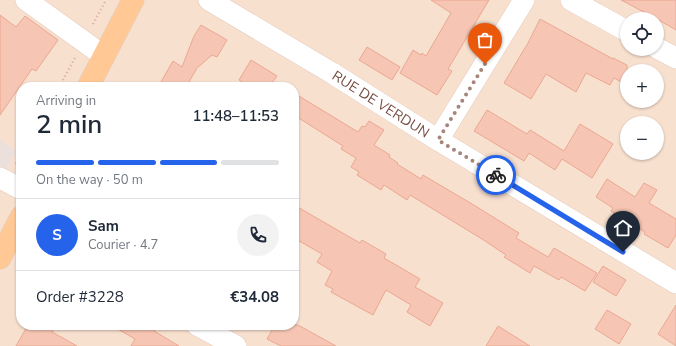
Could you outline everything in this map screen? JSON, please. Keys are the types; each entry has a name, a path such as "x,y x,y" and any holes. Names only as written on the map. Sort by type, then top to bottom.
{"main road":[{"path":"91,82 132,0"},
{"path":"0,258 16,228"}],"street":[{"path":"26,0 104,56"},
{"name":"RUE DE VERDUN","path":"209,0 676,284"},
{"path":"438,140 524,0"},
{"path":"571,0 620,27"},
{"path":"664,52 676,58"},
{"path":"0,178 16,186"},
{"path":"206,330 236,346"}],"path":[{"path":"91,27 106,0"},
{"path":"62,82 76,56"}],"shaded area":[{"path":"0,0 676,0 676,346 0,346 0,184 16,151 0,139"},
{"path":"0,139 16,151 0,184"}],"building":[{"path":"431,0 489,0 448,69 452,71 437,95 400,73 413,50 426,56 451,13"},
{"path":"621,0 676,0 676,30 664,23 664,12 644,12"},
{"path":"0,15 16,27 25,16 58,40 36,71 32,69 23,82 16,82 16,92 0,115"},
{"path":"540,19 625,64 620,64 620,81 614,78 610,85 586,73 576,92 546,74 531,99 504,83 528,43"},
{"path":"201,25 227,40 217,57 212,55 197,68 189,82 161,82 173,61 182,67 194,36"},
{"path":"367,47 400,67 392,80 359,60"},
{"path":"251,60 277,76 273,82 242,82 239,80"},
{"path":"299,96 358,132 362,126 365,127 369,121 384,130 374,145 390,155 389,157 398,163 397,164 421,179 423,175 472,204 519,233 516,238 548,257 554,248 597,273 585,291 561,277 559,280 534,266 530,273 504,257 506,255 482,239 410,195 407,200 384,185 381,190 357,175 359,172 351,167 356,158 341,149 343,146 299,118"},
{"path":"487,110 527,134 530,130 564,151 580,124 613,144 592,178 562,159 555,170 529,153 524,161 474,131"},
{"path":"607,179 635,197 644,183 657,190 649,203 676,219 676,235 668,248 644,234 645,232 611,211 613,208 596,197"},
{"path":"299,208 360,243 362,240 386,254 384,258 420,279 415,287 443,303 430,326 407,312 411,305 386,290 373,315 331,292 333,289 325,285 332,271 317,262 322,254 299,241"},
{"path":"603,266 626,280 616,296 593,282"},
{"path":"676,305 676,346 658,334"},
{"path":"607,310 631,324 619,344 595,329"},
{"path":"299,326 336,346 281,346 267,339 272,330 299,330"},
{"path":"498,326 530,346 486,346"},
{"path":"25,330 53,330 52,332 77,346 16,346"},
{"path":"120,330 154,330 179,346 131,346 135,339"}],"way so far":[{"path":"485,64 438,140 496,175"}],"route":[{"path":"496,175 623,252"}]}
